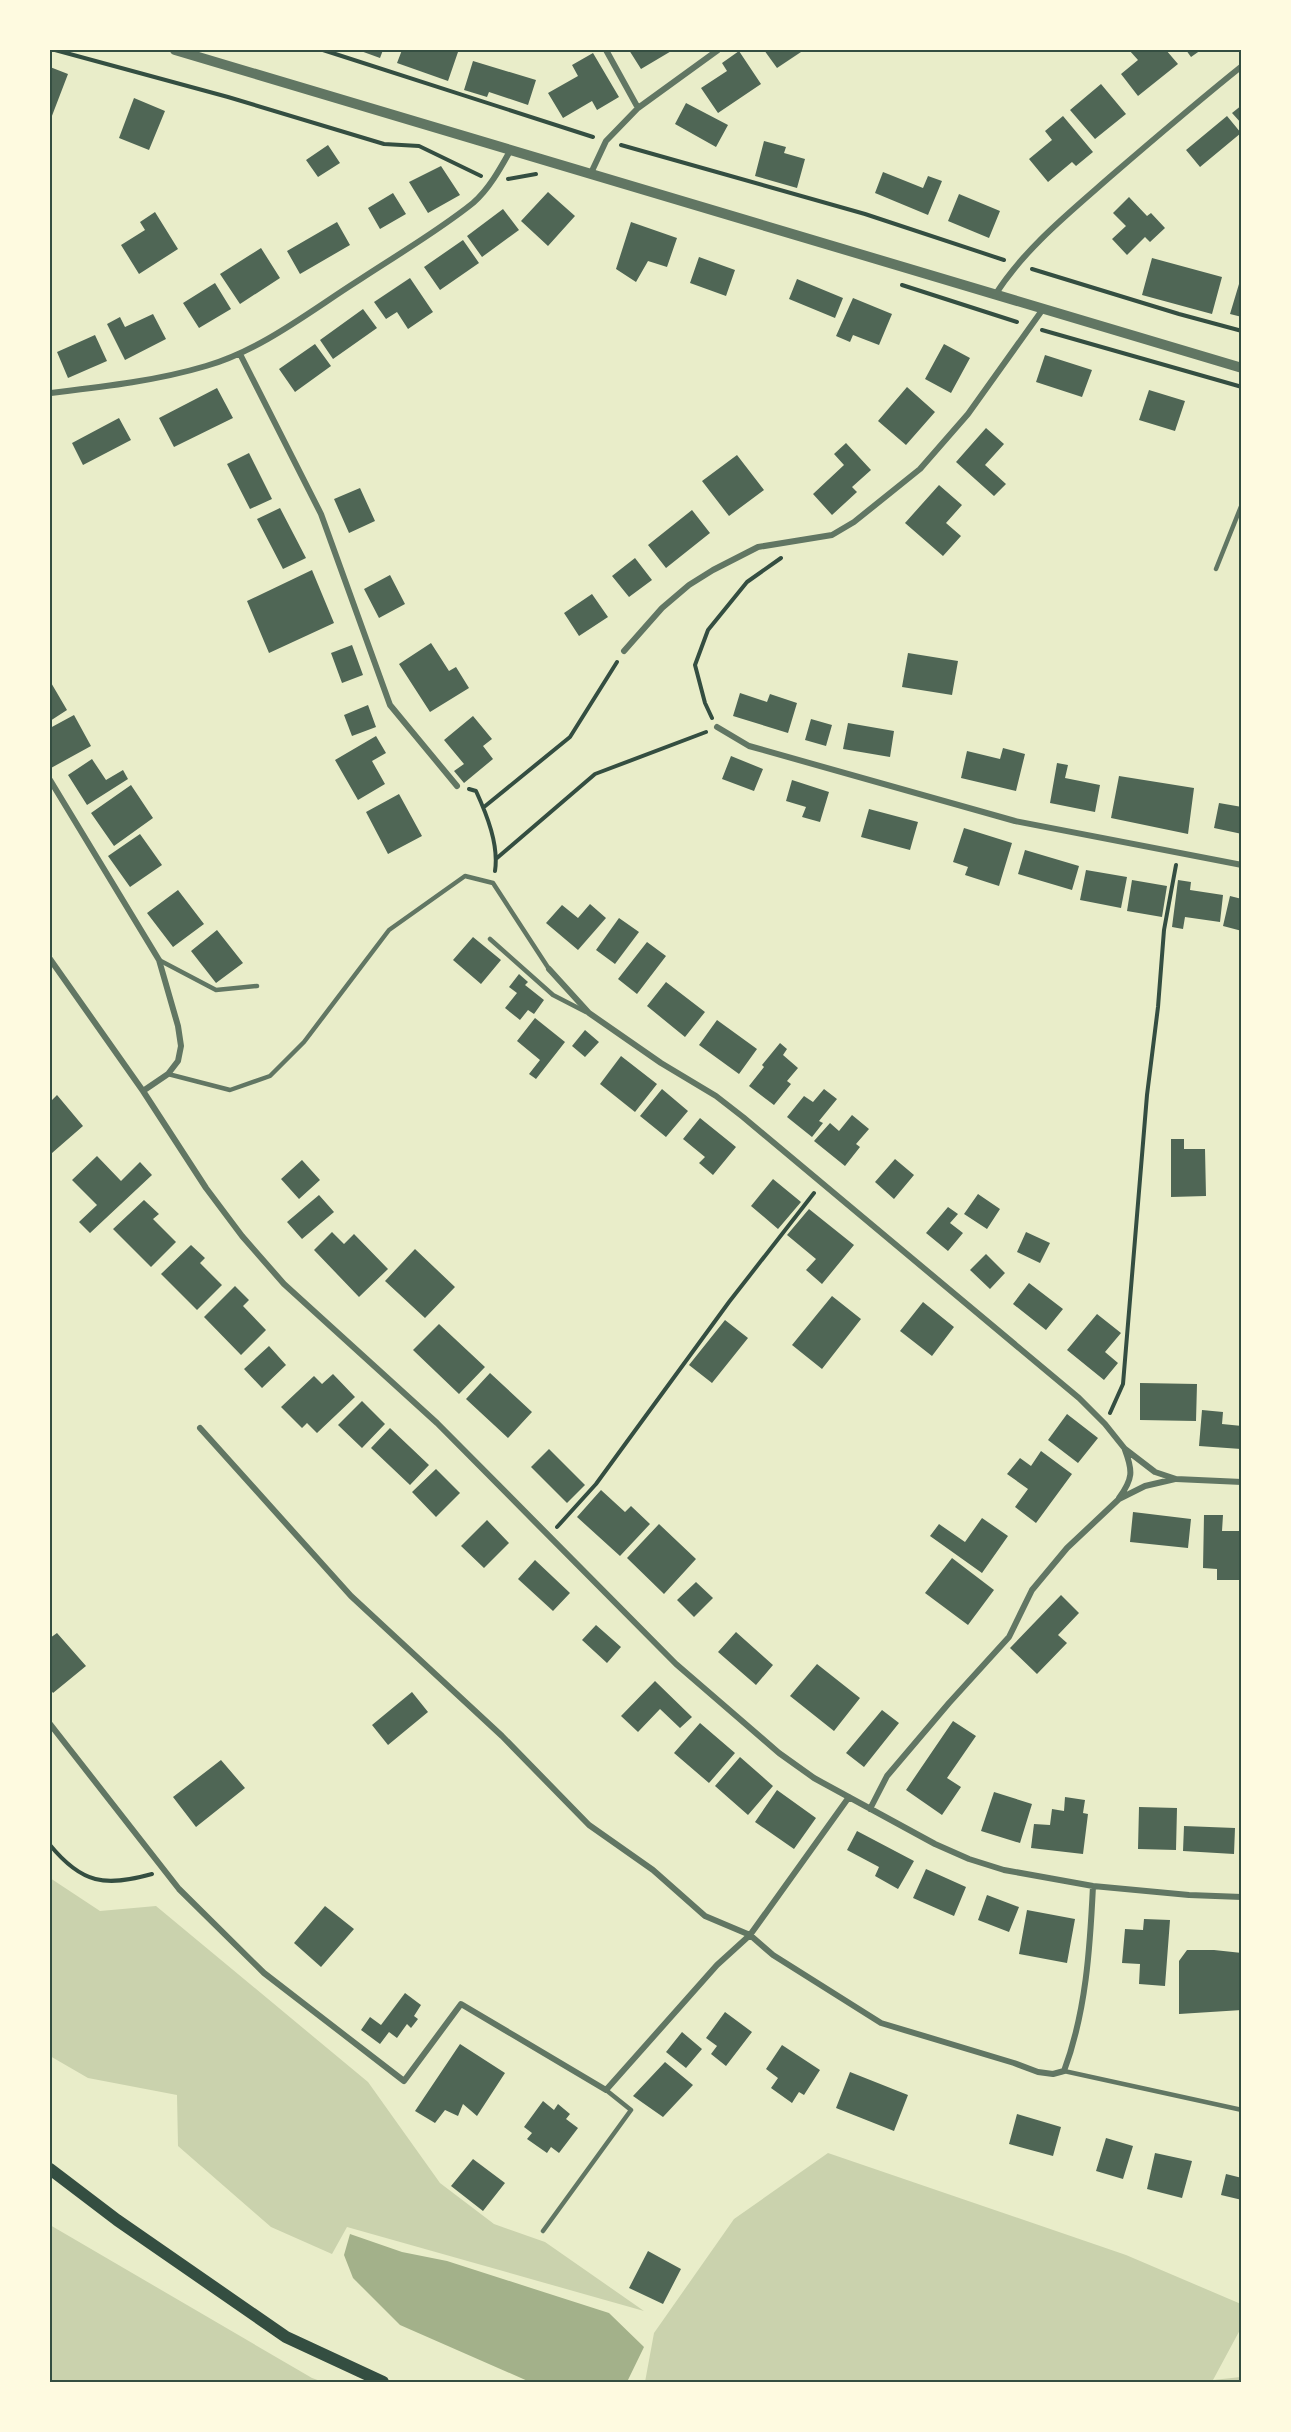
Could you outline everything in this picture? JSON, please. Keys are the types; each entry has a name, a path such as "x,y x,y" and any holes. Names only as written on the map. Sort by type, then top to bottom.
{"main road":[{"path":"50,2169 117,2220 286,2337 383,2382"}],"street":[{"path":"175,50 510,152 591,174 1242,368"},
{"path":"606,50 638,108"},
{"path":"591,174 606,141 638,108 718,50"},
{"path":"995,295 1008,274 1067,214 1199,100 1242,66"},
{"path":"50,393 96,388 186,371 240,354 294,322 474,202 492,182 510,152"},
{"path":"624,651 662,609 689,585 735,557 769,544 832,535 854,522 920,469 968,414 1043,309"},
{"path":"240,354 321,514 390,705 457,786"},
{"path":"717,728 749,746 1015,820 1242,865"},
{"path":"50,780 159,960 178,1026 181,1046 178,1060 168,1074 143,1091"},
{"path":"50,959 143,1091 206,1188 242,1236 284,1284 437,1423 676,1664 744,1725 814,1778 934,1844 969,1859 1004,1870 1093,1886 1189,1895 1242,1897"},
{"path":"549,969 589,1013 661,1063 716,1096 822,1183 1079,1398 1105,1424 1125,1449 1155,1472 1176,1479"},
{"path":"200,1428 351,1596 502,1736 589,1825 653,1870 705,1916 750,1935 773,1955 880,2023 1014,2062 1038,2072 1053,2074 1064,2071 1083,2004 1093,1886"},
{"path":"870,1809 887,1776 949,1703 1010,1637 1032,1590 1067,1548 1119,1498 1128,1486 1132,1468 1125,1449"},
{"path":"1119,1498 1145,1486 1176,1479 1242,1482"},
{"path":"50,1724 179,1889 264,1973 404,2081 461,2004 606,2090 717,1965 750,1935 849,1797"}],"lane":[{"path":"1216,570 1242,504"},
{"path":"168,1074 230,1090 270,1076 304,1042 389,930 465,876 493,883 549,969"},
{"path":"490,939 553,995 589,1013"},
{"path":"159,960 216,990 257,986"},
{"path":"1064,2071 1242,2110"},
{"path":"543,2231 631,2110 606,2090"}],"path":[{"path":"55,50 228,97 384,144 419,146 492,182"},
{"path":"323,50 606,141 865,214 1179,314 1242,331"},
{"path":"1032,327 1242,387"},
{"path":"457,786 477,791 484,807 497,858 595,774 717,728 705,703 695,665 708,630 747,582 783,556"},
{"path":"484,807 570,737 624,651"},
{"path":"1105,1424 1123,1384 1147,1095 1158,1007 1164,930 1178,852"},
{"path":"549,1536 596,1484 773,1244 822,1183"},
{"path":"50,1845 64,1862 93,1880 131,1879 164,1870"}],"shaded area":[{"path":"50,1878 100,1911 156,1906 368,2082 440,2183 494,2224 545,2242 644,2311 347,2227 332,2254 271,2227 178,2146 177,2095 88,2078 50,2056"},
{"path":"828,2153 1126,2255 1241,2304 1241,2328 1213,2380 1241,2377 1241,2382 645,2382 654,2333 734,2219"},
{"path":"50,2225 312,2378 323,2382 50,2382"},
{"path":"350,2234 402,2252 447,2261 609,2313 644,2347 627,2382 530,2382 400,2325 353,2278 344,2255"}],"building":[{"path":"358,50 383,50 380,58"},
{"path":"402,50 458,52 448,81 397,63"},
{"path":"629,50 673,50 641,69"},
{"path":"764,50 804,50 777,68"},
{"path":"1129,50 1166,50 1178,64 1138,96 1121,74 1138,60"},
{"path":"1186,50 1201,50 1191,57"},
{"path":"739,51 761,84 718,113 701,88 727,71 722,63"},
{"path":"593,53 619,97 597,110 592,101 563,118 548,93 578,76 572,65"},
{"path":"473,61 536,80 528,105 489,92 487,97 464,90"},
{"path":"50,67 68,74 50,121"},
{"path":"1101,84 1126,114 1095,139 1070,110"},
{"path":"134,98 165,111 149,150 119,138"},
{"path":"686,103 728,125 716,147 675,124"},
{"path":"1242,105 1242,124 1232,113"},
{"path":"1063,116 1093,152 1076,166 1072,162 1048,182 1029,159 1052,140 1045,131"},
{"path":"1227,116 1241,133 1200,167 1186,150"},
{"path":"764,141 786,147 784,153 805,159 797,188 755,176"},
{"path":"328,145 340,163 318,177 306,160"},
{"path":"441,166 460,195 428,213 409,182"},
{"path":"883,172 923,188 928,176 942,181 928,215 875,193"},
{"path":"548,192 575,216 548,246 521,221"},
{"path":"393,193 406,214 380,229 368,208"},
{"path":"959,194 1000,211 989,238 948,221"},
{"path":"1129,197 1147,216 1151,213 1165,228 1150,242 1145,237 1127,255 1112,239 1126,226 1113,213"},
{"path":"503,209 519,230 482,257 467,236"},
{"path":"155,212 178,249 139,274 121,245 145,230 140,222"},
{"path":"337,222 350,245 300,274 287,251"},
{"path":"631,222 677,238 667,267 648,261 636,282 616,269"},
{"path":"463,240 479,263 440,290 424,267"},
{"path":"261,248 280,278 240,304 220,274"},
{"path":"699,257 735,270 726,296 690,283"},
{"path":"1152,258 1222,277 1212,314 1142,295"},
{"path":"410,278 433,312 408,329 397,312 386,319 374,302"},
{"path":"797,279 843,298 835,318 789,299"},
{"path":"215,283 231,309 199,328 183,303"},
{"path":"1239,284 1242,285 1242,317 1230,314"},
{"path":"853,298 892,314 879,345 853,335 850,342 836,336"},
{"path":"363,309 377,328 333,359 320,340"},
{"path":"153,314 166,339 125,360 107,324 120,317 125,327"},
{"path":"95,335 107,361 68,378 57,352"},
{"path":"315,344 331,366 295,392 279,369"},
{"path":"944,344 970,358 951,393 925,379"},
{"path":"1045,355 1092,370 1082,397 1036,382"},
{"path":"907,387 935,412 906,445 878,421"},
{"path":"217,388 233,418 174,447 159,418"},
{"path":"1149,390 1185,401 1175,431 1139,420"},
{"path":"119,418 131,440 83,465 72,443"},
{"path":"986,428 1004,444 985,465 1006,484 994,496 956,462"},
{"path":"846,443 871,470 852,487 857,492 832,515 813,494 844,465 834,454"},
{"path":"249,453 272,499 250,509 227,464"},
{"path":"737,455 764,490 729,516 702,481"},
{"path":"939,485 962,505 946,523 961,536 943,556 905,523"},
{"path":"360,488 375,521 349,533 334,499"},
{"path":"280,508 306,558 283,569 257,519"},
{"path":"692,510 710,533 666,568 648,545"},
{"path":"635,558 652,580 629,597 612,576"},
{"path":"312,570 334,623 269,653 247,601"},
{"path":"390,575 405,604 379,618 364,589"},
{"path":"592,594 608,617 579,636 564,613"},
{"path":"431,643 449,671 456,667 469,688 430,712 399,664"},
{"path":"352,645 363,675 342,683 331,653"},
{"path":"908,653 958,661 952,695 902,687"},
{"path":"50,681 67,710 50,721"},
{"path":"740,693 767,702 770,694 797,703 788,733 733,716"},
{"path":"368,705 376,727 352,736 344,715"},
{"path":"74,715 91,746 51,768 50,728"},
{"path":"473,716 492,739 483,746 493,759 464,783 454,771 464,764 444,740"},
{"path":"811,719 832,725 826,746 805,740"},
{"path":"848,723 894,731 890,757 843,749"},
{"path":"376,736 386,753 372,761 385,784 358,800 335,760"},
{"path":"1003,748 1025,754 1016,791 961,778 967,751 1000,759"},
{"path":"731,756 763,769 754,791 722,779"},
{"path":"92,759 106,780 123,770 128,779 87,805 68,775"},
{"path":"1057,763 1068,765 1065,778 1100,785 1095,812 1050,803"},
{"path":"1119,776 1194,788 1188,834 1111,818"},
{"path":"792,780 829,792 820,822 802,817 806,807 786,801"},
{"path":"131,785 153,818 114,846 91,813"},
{"path":"399,794 422,836 388,854 366,812"},
{"path":"1219,803 1242,807 1242,834 1214,828"},
{"path":"869,809 918,822 910,850 861,837"},
{"path":"964,828 1012,843 999,886 965,875 968,867 953,862"},
{"path":"140,834 162,865 130,887 108,856"},
{"path":"1025,850 1079,866 1072,890 1018,874"},
{"path":"1086,870 1127,877 1121,908 1080,900"},
{"path":"1132,880 1167,886 1162,917 1127,911"},
{"path":"1178,880 1191,882 1190,890 1223,895 1220,922 1185,917 1183,929 1172,927"},
{"path":"178,890 204,924 173,947 147,913"},
{"path":"1230,896 1242,899 1242,931 1223,926"},
{"path":"590,904 606,918 578,950 546,923 562,905 578,918"},
{"path":"619,918 639,932 615,964 596,950"},
{"path":"217,930 243,963 216,983 191,951"},
{"path":"473,937 501,960 481,984 453,960"},
{"path":"647,942 666,956 637,994 618,979"},
{"path":"519,974 528,982 525,985 544,1000 534,1014 528,1010 520,1020 505,1008 517,993 509,987"},
{"path":"666,982 705,1012 685,1037 647,1006"},
{"path":"535,1018 565,1042 536,1079 529,1074 540,1060 517,1041"},
{"path":"717,1020 757,1049 739,1074 699,1045"},
{"path":"585,1030 599,1042 585,1057 572,1046"},
{"path":"780,1043 787,1049 783,1055 798,1068 787,1081 791,1084 774,1105 749,1086"},
{"path":"621,1056 657,1084 635,1112 600,1084"},
{"path":"662,1089 688,1111 666,1137 640,1116"},
{"path":"824,1089 837,1099 819,1121 823,1123 812,1137 787,1117 804,1096 813,1102"},
{"path":"57,1095 83,1126 52,1153 50,1150 50,1102"},
{"path":"852,1115 869,1129 856,1144 860,1147 845,1166 814,1141 830,1123 839,1131"},
{"path":"700,1118 736,1147 713,1175 699,1163 705,1157 683,1139"},
{"path":"1171,1139 1184,1139 1184,1149 1205,1149 1206,1196 1171,1197"},
{"path":"97,1156 121,1181 140,1162 152,1175 90,1233 79,1222 97,1205 72,1180"},
{"path":"895,1159 914,1175 894,1199 875,1182"},
{"path":"302,1160 320,1180 299,1199 281,1179"},
{"path":"773,1179 801,1202 778,1229 751,1206"},
{"path":"978,1194 1000,1209 987,1229 964,1214"},
{"path":"319,1195 334,1212 302,1239 287,1222"},
{"path":"144,1200 159,1214 153,1219 176,1242 151,1267 113,1229"},
{"path":"948,1207 958,1214 950,1223 963,1233 948,1251 926,1233"},
{"path":"809,1209 854,1245 822,1284 806,1270 816,1259 787,1235"},
{"path":"332,1232 344,1244 354,1234 388,1269 359,1297 314,1250"},
{"path":"1026,1232 1050,1243 1040,1263 1017,1252"},
{"path":"191,1245 205,1258 200,1263 222,1285 197,1310 161,1274"},
{"path":"415,1249 455,1287 425,1318 385,1281"},
{"path":"986,1254 1005,1273 990,1289 970,1270"},
{"path":"1029,1283 1063,1309 1046,1330 1013,1304"},
{"path":"235,1286 249,1300 243,1306 266,1330 241,1355 204,1317"},
{"path":"832,1296 861,1319 822,1369 792,1345"},
{"path":"923,1302 954,1327 932,1356 900,1331"},
{"path":"1097,1314 1121,1333 1105,1352 1118,1363 1104,1380 1067,1350"},
{"path":"725,1320 748,1338 712,1383 689,1365"},
{"path":"439,1324 485,1367 459,1394 413,1350"},
{"path":"269,1346 286,1365 262,1388 244,1369"},
{"path":"490,1373 532,1412 508,1438 466,1399"},
{"path":"333,1374 355,1397 317,1433 307,1423 302,1428 281,1407 314,1376 322,1384"},
{"path":"1140,1383 1197,1384 1196,1421 1140,1420"},
{"path":"362,1401 385,1424 362,1448 338,1425"},
{"path":"1202,1410 1223,1412 1222,1424 1242,1426 1241,1449 1199,1446"},
{"path":"1067,1414 1098,1438 1078,1463 1048,1440"},
{"path":"390,1428 429,1465 410,1485 371,1448"},
{"path":"549,1449 585,1485 567,1503 531,1467"},
{"path":"1041,1451 1072,1474 1036,1523 1015,1507 1028,1489 1007,1474 1020,1458 1031,1466"},
{"path":"436,1469 460,1493 436,1517 412,1492"},
{"path":"601,1490 625,1512 631,1506 650,1524 620,1556 577,1517"},
{"path":"1133,1512 1191,1519 1188,1548 1130,1542"},
{"path":"1204,1515 1223,1515 1222,1531 1242,1531 1242,1580 1217,1580 1217,1569 1203,1568"},
{"path":"982,1518 1008,1536 982,1573 930,1536 939,1524 965,1542"},
{"path":"487,1520 509,1543 484,1568 461,1546"},
{"path":"659,1524 696,1559 664,1594 627,1558"},
{"path":"952,1558 994,1590 968,1625 925,1593"},
{"path":"535,1560 570,1593 553,1611 518,1579"},
{"path":"696,1582 713,1598 694,1617 677,1600"},
{"path":"1061,1595 1079,1613 1058,1635 1067,1643 1037,1674 1010,1648"},
{"path":"596,1625 621,1647 607,1663 582,1640"},
{"path":"736,1632 773,1665 756,1685 718,1652"},
{"path":"57,1633 86,1666 53,1693 50,1689 50,1638"},
{"path":"817,1664 860,1698 834,1731 790,1696"},
{"path":"655,1681 692,1717 680,1728 660,1709 638,1732 621,1716"},
{"path":"412,1692 428,1712 388,1745 372,1725"},
{"path":"882,1710 899,1723 864,1767 846,1753"},
{"path":"953,1721 976,1736 947,1778 961,1787 942,1815 906,1790"},
{"path":"700,1723 735,1753 709,1783 674,1753"},
{"path":"740,1757 773,1786 748,1815 715,1786"},
{"path":"221,1760 245,1788 196,1827 173,1797"},
{"path":"777,1790 816,1818 794,1849 755,1822"},
{"path":"994,1792 1032,1804 1020,1843 981,1831"},
{"path":"1065,1797 1085,1800 1083,1813 1088,1814 1083,1854 1031,1848 1034,1824 1050,1825 1052,1809 1064,1811"},
{"path":"1139,1807 1177,1808 1176,1850 1138,1849"},
{"path":"1184,1826 1235,1828 1234,1854 1183,1851"},
{"path":"857,1831 914,1861 898,1889 875,1876 879,1867 847,1850"},
{"path":"926,1869 966,1887 954,1916 913,1898"},
{"path":"987,1895 1019,1907 1009,1932 978,1920"},
{"path":"325,1906 354,1929 321,1967 294,1943"},
{"path":"1027,1910 1075,1919 1067,1963 1019,1954"},
{"path":"1144,1919 1170,1920 1165,1986 1139,1984 1140,1964 1122,1963 1125,1929 1143,1930"},
{"path":"1187,1950 1242,1953 1242,2010 1179,2014 1179,1961"},
{"path":"405,1993 421,2005 414,2016 418,2019 411,2028 407,2024 397,2038 389,2032 380,2044 361,2030 370,2017 381,2025"},
{"path":"725,2012 752,2032 726,2066 711,2054 717,2046 706,2038"},
{"path":"682,2032 702,2049 686,2068 666,2052"},
{"path":"460,2044 505,2073 477,2116 463,2104 458,2116 445,2110 435,2123 415,2111"},
{"path":"782,2045 820,2070 804,2095 799,2092 792,2103 771,2088 778,2078 766,2069"},
{"path":"665,2062 693,2085 663,2117 633,2096"},
{"path":"850,2072 908,2095 894,2131 836,2108"},
{"path":"543,2101 554,2110 558,2104 570,2114 566,2119 578,2128 559,2153 551,2147 547,2153 527,2139 532,2133 524,2127"},
{"path":"1017,2114 1061,2127 1053,2156 1009,2144"},
{"path":"1106,2138 1133,2146 1123,2179 1096,2171"},
{"path":"1155,2153 1192,2161 1182,2198 1147,2189"},
{"path":"473,2159 505,2183 483,2211 451,2186"},
{"path":"1226,2174 1242,2178 1242,2200 1221,2195"},
{"path":"648,2251 681,2269 663,2304 629,2288"}]}
